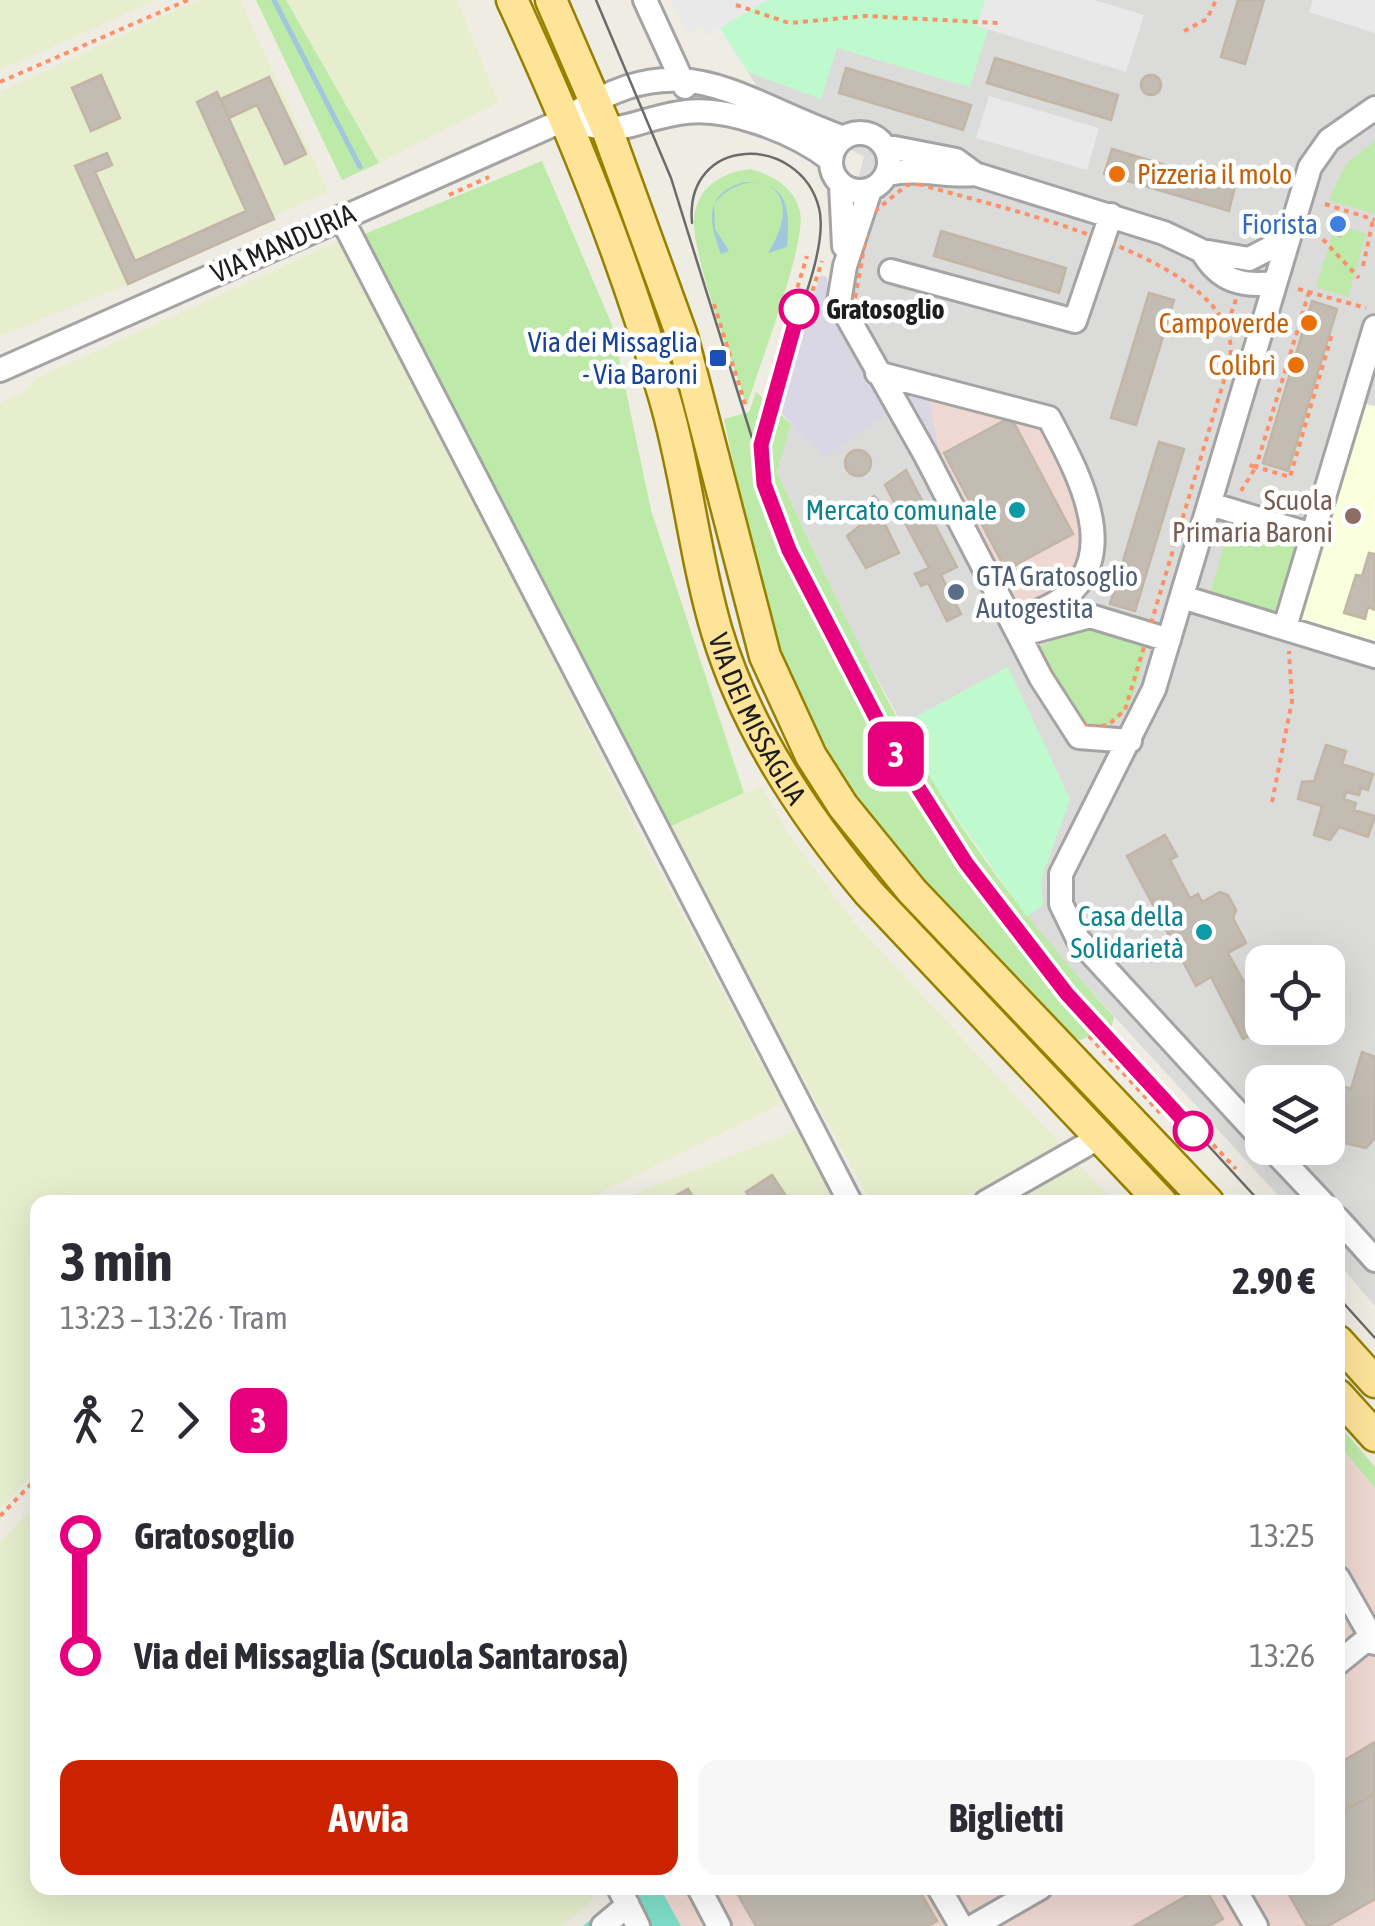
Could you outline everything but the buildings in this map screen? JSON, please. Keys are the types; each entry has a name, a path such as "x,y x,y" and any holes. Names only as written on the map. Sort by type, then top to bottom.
{"main road":[{"name":"VIA DEI MISSAGLIA","path":"512,0 566,118 628,275 666,401 717,633 768,749 826,842 869,892 1155,1195"},
{"name":"VIA DEI MISSAGLIA","path":"551,0 608,132 682,336 765,656 812,756 844,806 912,891 1201,1195"},
{"path":"1345,1349 1375,1382"},
{"path":"1345,1403 1375,1436"}],"street":[{"path":"645,0 698,112"},
{"path":"662,0 680,44 710,84"},
{"path":"566,118 595,99 652,79 680,76 710,84 844,138 868,134 884,146 956,160 975,174 1111,215 1202,251 1249,259 1275,283"},
{"path":"698,112 710,84"},
{"path":"1245,1120 1078,939 1061,904 1064,863 1154,689 1316,154 1342,129 1375,108"},
{"path":"566,118 608,132 680,112 742,118 788,132 831,160 841,185 833,263 839,302 925,454 1041,678 1079,738 1130,741"},
{"name":"VIA MANDURIA","path":"0,370 566,118"},
{"path":"831,160 844,138"},
{"path":"833,263 889,161 884,146"},
{"path":"841,185 856,192 925,168 954,176 975,174"},
{"path":"891,271 1075,321 1111,215"},
{"path":"341,217 846,1195"},
{"path":"1249,259 1288,239"},
{"path":"1202,251 1212,270 1241,284 1275,283"},
{"path":"1241,284 1262,330"},
{"path":"1285,632 1375,327"},
{"path":"878,374 1049,418 1082,478 1095,536 1083,581 1058,604 1030,614 1019,635"},
{"path":"1210,504 1312,536"},
{"path":"1182,597 1285,632 1375,656"},
{"path":"1019,635 1090,616 1169,640"},
{"path":"998,1195 1100,1136"},
{"path":"1287,1165 1315,1195"},
{"path":"1345,1227 1375,1260"},
{"path":"1345,1590 1373,1640 1345,1658"},
{"path":"703,1895 719,1926"},
{"path":"943,1895 960,1926"},
{"path":"974,1926 1028,1895"},
{"path":"1238,1895 1256,1926"},
{"path":"603,1926 629,1906"}],"path":[{"path":"0,82 188,0"},
{"path":"1184,31 1207,19 1216,0"},
{"path":"736,4 789,23 866,16 998,23"},
{"path":"449,195 489,177"},
{"path":"948,193 983,204"},
{"path":"1324,204 1374,220 1362,266"},
{"path":"1316,232 1359,278"},
{"path":"774,364 806,256"},
{"path":"788,367 833,263"},
{"path":"1298,289 1375,312"},
{"path":"1235,496 1256,466 1273,420 1309,292"},
{"path":"714,304 746,407"},
{"path":"1288,322 1299,326"},
{"path":"1246,464 1290,477 1332,334"},
{"path":"1277,358 1288,362"},
{"path":"1265,397 1276,401"},
{"path":"1254,436 1265,439"},
{"path":"1272,802 1292,700 1285,632"},
{"path":"1088,1036 1160,1112"},
{"path":"1172,1101 1236,1169"},
{"path":"0,1516 30,1486"}],"shaded area":[{"path":"0,0 157,0 0,70"},
{"path":"198,0 240,0 328,191 128,284 0,336 0,92"},
{"path":"286,0 457,0 498,102 379,163"},
{"path":"670,0 765,1 707,35 701,27 688,34"},
{"path":"768,0 1375,0 1375,1306 1345,1271 1345,1195 1278,1195 1250,1165 1345,1165 1345,1065 1245,1065 1245,1159 1039,934 941,794 859,646 777,472 864,157 768,104 720,28"},
{"path":"985,0 1094,0 1144,15 1126,72 977,26"},
{"path":"1313,0 1375,0 1375,33 1309,12"},
{"path":"989,96 1099,128 1087,170 976,138"},
{"path":"770,187 779,193 784,201 788,234 787,247 768,253 780,229 783,210 779,195"},
{"path":"714,206 715,229 729,251 721,254 712,219"},
{"path":"345,238 642,839 782,1103 596,1195 30,1195 30,1477 0,1509 0,403 24,392 37,378"},
{"path":"820,275 827,277 828,295 873,380 927,390 938,449 913,459 889,412 824,458 778,410"},
{"path":"927,385 1049,418 1081,478 1083,581 1019,635 925,454 938,448"},
{"name":"Scuola Primaria Baroni","path":"1366,404 1375,406 1375,649 1298,625"},
{"path":"761,786 788,833 853,921 1064,1148 967,1195 867,1195 667,828"},
{"path":"801,1129 837,1195 634,1195"},
{"path":"1077,1163 1107,1195 1020,1195"},
{"path":"1345,1453 1375,1488 1375,1926 681,1926 664,1895 1345,1895"},
{"path":"30,1511 30,1895 591,1895 593,1900 562,1926 0,1926 0,1543"},
{"path":"621,1895 664,1895 681,1926 583,1926"}],"green space":[{"path":"256,0 286,0 379,163 342,180"},
{"path":"768,0 985,0 977,26 988,30 970,87 837,48 821,99 748,72 720,28"},
{"path":"1375,141 1375,214 1329,200 1346,164"},
{"path":"542,161 612,325 651,510 744,793 667,828 362,235"},
{"path":"751,169 788,189 800,212 800,228 789,277 747,406 706,284 694,220 700,199 712,184"},
{"path":"1343,227 1366,234 1348,297 1316,287 1333,233 1340,235"},
{"path":"756,392 791,424 777,472 854,635 917,754 1000,881 1114,1017 1111,1028 1080,1040 1072,1036 912,866 842,772 813,723 789,670 768,608 724,419 749,412"},
{"path":"1359,401 1366,404 1298,625 1294,622"},
{"path":"1234,515 1234,527 1302,548 1281,619 1209,597"},
{"path":"1086,627 1148,643 1129,704 1111,723 1097,727 1079,725 1033,649"},
{"path":"1008,667 1070,799 1041,880 1043,905 1027,917 941,795 902,724"},
{"path":"1345,1432 1375,1467 1375,1488 1345,1452"}],"waterway":[{"path":"274,0 360,167"}],"tram line":[{"path":"596,0 671,178 781,531 886,737 966,863 1043,965 1254,1195"},
{"path":"692,223 694,194 706,173 724,159 745,154 768,156 790,166 808,183 819,208 821,231 816,260 772,395 761,454"},
{"name":"3","path":"799,309 761,445 764,484 789,550 858,688 934,817 1067,994 1193,1131"},
{"path":"1345,1305 1375,1338"}],"place":[{"name":"Pizzeria il molo","path":"1117,174"},
{"name":"Fiorista","path":"1338,224"},
{"name":"Gratosoglio","path":"799,309"},
{"name":"Campoverde","path":"1309,323"},
{"name":"Via dei Missaglia - Via Baroni","path":"718,358"},
{"name":"Colibrì","path":"1296,365"},
{"name":"Mercato comunale","path":"1017,510"},
{"name":"Scuola Primaria Baroni","path":"1353,516"},
{"name":"GTA Gratosoglio Autogestita","path":"956,592"},
{"name":"Casa della Solidarietà","path":"1204,932"}]}
